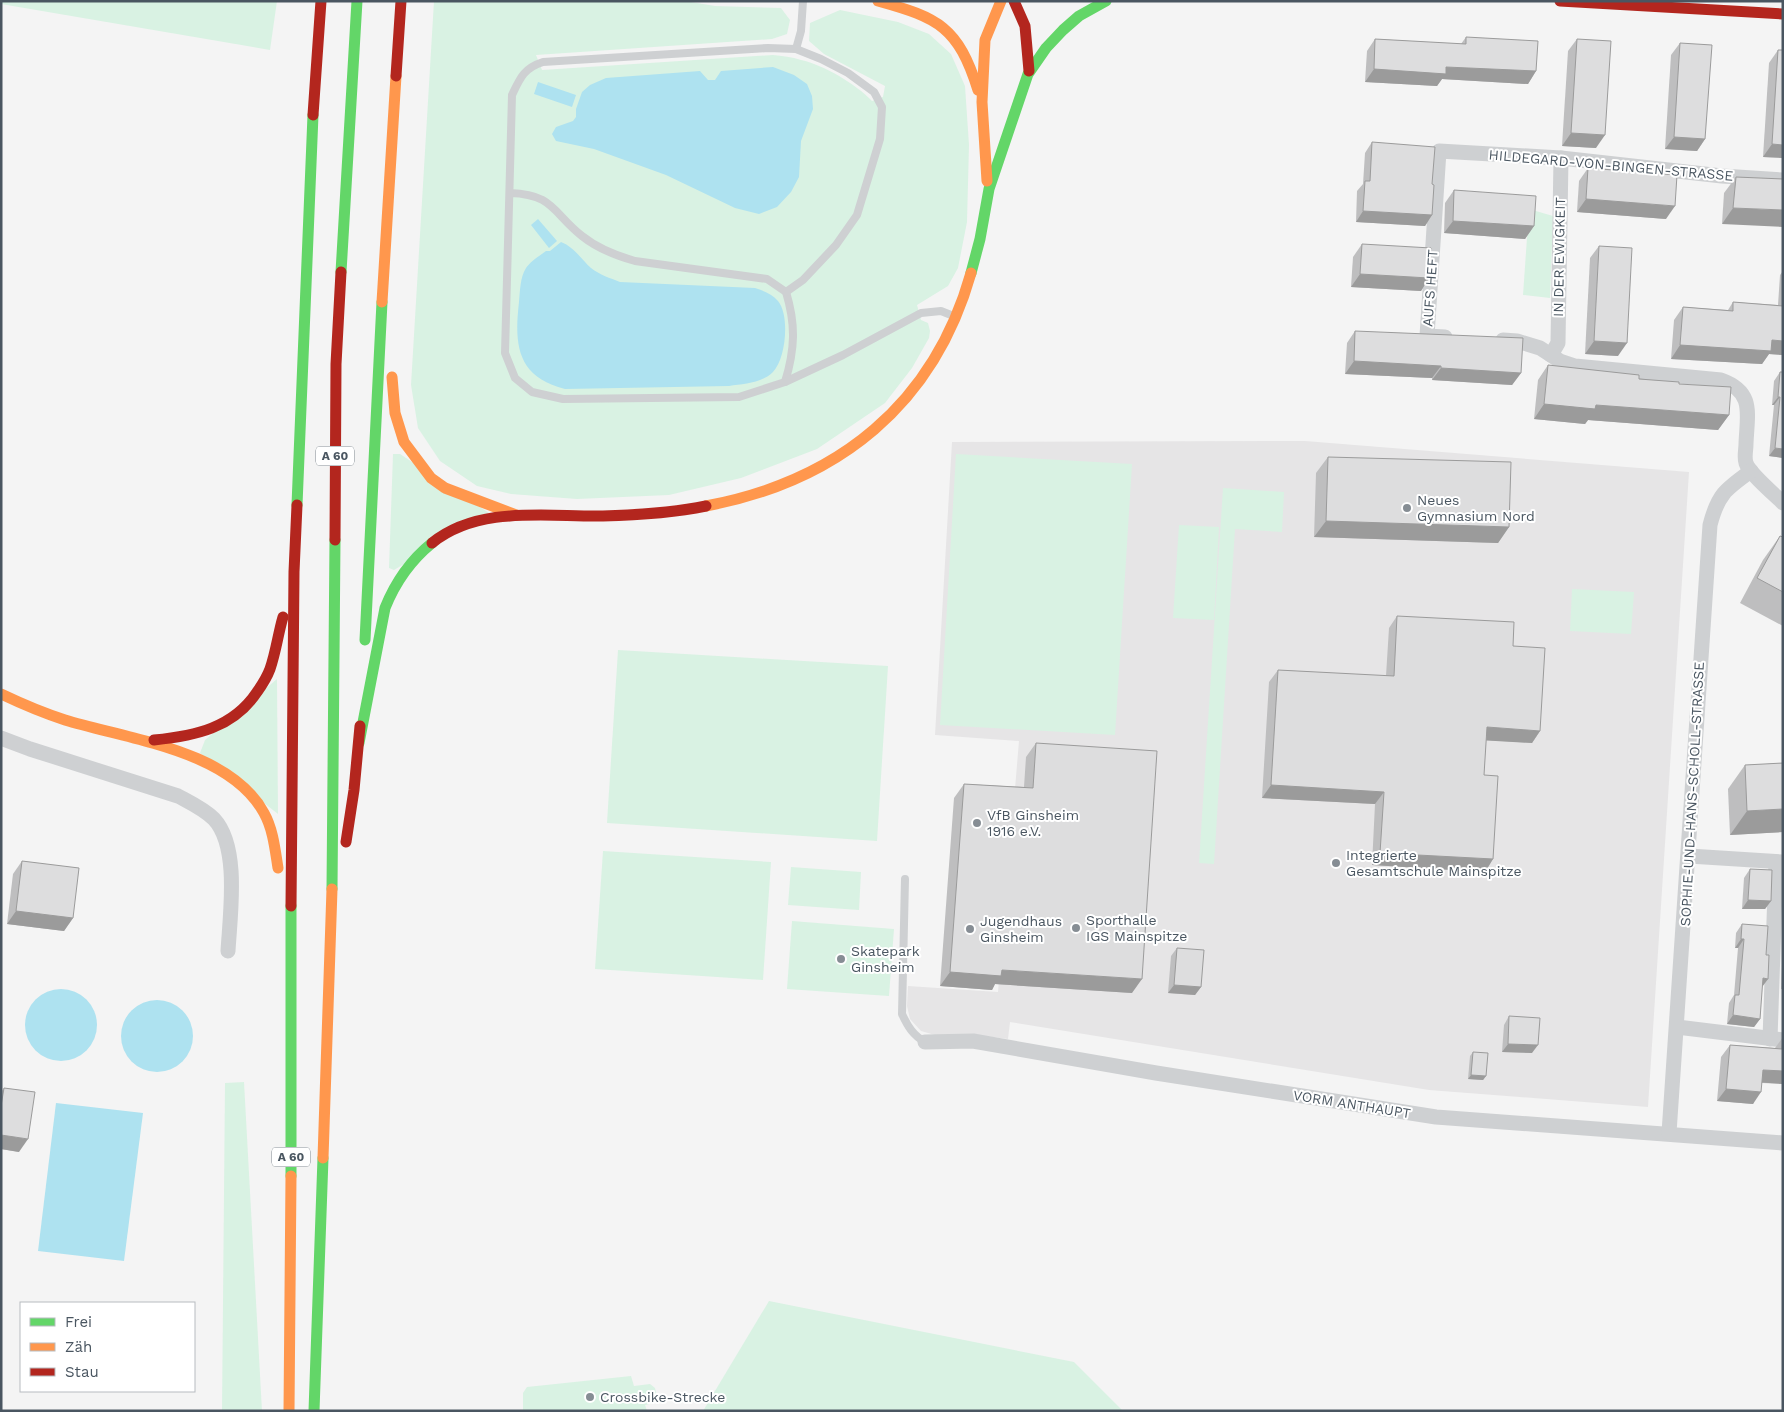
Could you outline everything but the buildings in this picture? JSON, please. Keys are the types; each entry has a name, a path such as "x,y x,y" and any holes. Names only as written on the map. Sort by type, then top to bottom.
{"main road":[{"name":"A 60","path":"289,1411 290,966 294,572 310,137 321,1"},
{"name":"A 60","path":"314,1411 332,912 336,364 357,1"},
{"path":"359,743 383,284 401,1"},
{"path":"878,1 921,13 944,27 962,48 982,102"},
{"path":"988,195 982,102 986,40 1001,1"},
{"path":"1014,1 1025,26 1029,71"},
{"path":"332,912 348,826 359,743 386,606 408,566 422,551 441,536 460,527 517,516 602,516 690,509 763,492 790,482 839,457 870,434 897,408 920,381 941,348 957,316 980,243 988,195 1029,71 1060,32 1076,18 1106,1"},
{"path":"1560,1 1783,14"},
{"path":"383,284 395,413 404,442 431,478 445,488 517,516"},
{"path":"149,740 179,738 218,728 236,716 254,700 270,671 294,572"},
{"path":"1,694 64,719 149,740 210,765 238,782 260,806 272,832 290,966"}],"street":[{"name":"HILDEGARD-VON-BINGEN-STRASSE","path":"1439,151 1561,158 1722,176 1783,180"},
{"name":"AUFS HEFT","path":"1439,151 1427,336 1463,338"},
{"name":"IN DER EWIGKEIT","path":"1551,355 1558,343 1561,158"},
{"path":"1490,340 1518,341 1540,348 1560,361 1575,366 1721,380 1729,383 1739,389 1745,397 1748,409 1746,461 1751,471 1783,503"},
{"name":"SOPHIE-UND-HANS-SCHOLL-STRASSE","path":"1669,1134 1710,525 1714,508 1720,496 1728,487 1751,471"},
{"path":"1,738 30,750 178,796 199,807 215,820 226,841 231,860 228,951"},
{"path":"1677,1027 1776,1039 1780,862 1689,856"},
{"name":"VORM ANTHAUPT","path":"925,1042 973,1041 1156,1073 1436,1117 1783,1143"}],"lane":[{"path":"796,49 801,31 803,1"},
{"path":"786,292 803,280 836,245 857,215 880,139 882,107 874,92 848,73 796,49 768,48 543,62 531,66 521,77 512,95 505,353 515,378 532,392 563,399 739,397 785,382 843,355 921,313 941,311 957,316"},
{"path":"510,193 526,193 545,200 583,237 617,256 767,279 786,292 794,329 792,358 785,382"},
{"path":"905,879 902,1014 908,1028 916,1037 925,1042"}],"shaded area":[{"name":"Integrierte Gesamtschule Mainspitze","path":"1305,441 1689,472 1648,1107 1429,1090 1010,1022 1008,1039 976,1035 935,1035 921,1031 910,1019 907,1006 908,986 998,992 1019,741 935,735 952,442"}],"green space":[{"path":"1,1 277,1 270,50 1,4"},
{"path":"434,1 685,1 715,6 781,8 790,20 787,34 772,39 536,55 542,70 773,55 783,56 820,66 857,88 872,101 883,97 885,86 824,54 809,41 810,23 840,10 898,22 929,34 951,54 965,86 969,145 967,222 958,268 948,286 917,305 921,320 928,323 929,338 912,368 885,403 817,449 741,478 669,495 577,499 511,494 477,486 440,461 418,428 411,385"},
{"path":"1529,209 1553,216 1550,298 1523,295"},
{"path":"393,454 400,454 489,513 394,570 389,568"},
{"path":"956,454 1132,464 1115,735 940,725"},
{"path":"1223,488 1284,492 1282,532 1235,529 1214,864 1199,863"},
{"path":"1179,525 1219,527 1214,620 1173,618"},
{"path":"1572,589 1634,592 1631,634 1570,631"},
{"path":"618,650 888,666 877,841 607,823"},
{"path":"277,679 278,814 200,753 205,740"},
{"path":"603,851 771,862 763,980 595,969"},
{"path":"791,867 861,872 859,910 788,905"},
{"name":"Skatepark Ginsheim","path":"792,921 894,929 889,996 787,989"},
{"path":"244,1082 262,1411 222,1411 225,1083"},
{"path":"769,1301 1074,1362 1123,1411 703,1411"},
{"name":"Crossbike-Strecke","path":"631,1376 634,1386 650,1384 655,1388 658,1402 645,1405 647,1411 523,1411 523,1393 527,1387"}],"water":[{"path":"773,67 794,75 807,84 812,96 813,109 801,141 799,177 791,192 777,207 759,214 735,208 666,175 594,149 556,141 552,134 556,127 573,121 576,117 576,109 582,92 590,85 606,78 700,71 708,80 715,80 721,71"},
{"path":"538,82 576,95 572,107 534,94"},
{"path":"538,219 557,241 549,248 531,225"},
{"path":"561,242 574,250 594,270 620,282 755,288 765,292 778,301 784,316 785,337 777,366 764,379 729,386 565,389 549,384 528,368 522,357 517,332 518,318 521,285 526,268 546,251 550,251"},
{"path":"61,989 81,995 91,1005 97,1025 91,1045 81,1055 61,1061 41,1055 31,1045 25,1025 31,1005 41,995"},
{"path":"157,1000 171,1003 183,1010 190,1022 193,1036 190,1050 183,1062 171,1069 157,1072 143,1069 131,1062 124,1050 121,1036 124,1022 131,1010 143,1003"},
{"path":"56,1103 143,1113 124,1261 38,1251"}],"traffic: fast":[{"path":"341,272 357,1"},
{"path":"971,273 980,239 989,189 1028,74 1046,48 1063,30 1079,16 1106,1"},
{"path":"297,505 313,115"},
{"path":"365,640 382,302"},
{"path":"332,889 335,540"},
{"path":"359,743 385,608 404,572 432,543"},
{"path":"291,906 291,1176"},
{"path":"314,1411 323,1158"}],"traffic: slow":[{"path":"878,1 917,13 943,28 963,52 978,90"},
{"path":"987,181 982,102 985,40 1001,1"},
{"path":"382,302 396,76"},
{"path":"706,506 754,494 798,477 839,456 874,429 906,398 933,361 954,320 971,273"},
{"path":"392,377 395,413 404,442 431,478 445,488 516,515"},
{"path":"1,694 65,720 175,750 202,761 227,775 248,792 264,813 272,832 278,868"},
{"path":"323,1158 332,889"},
{"path":"289,1411 291,1176"}],"traffic: jam":[{"path":"313,115 321,1"},
{"path":"396,76 401,1"},
{"path":"1014,1 1025,26 1029,71"},
{"path":"1560,1 1783,14"},
{"path":"335,540 336,364 341,272"},
{"path":"291,906 294,572 297,505"},
{"path":"432,543 451,531 471,523 492,518 536,515 629,515 706,506"},
{"path":"154,740 198,733 225,722 237,714 261,687 269,672 283,617"},
{"path":"346,842 354,790 360,726"}],"place":[{"name":"Neues Gymnasium Nord","path":"1407,508"},
{"name":"VfB Ginsheim 1916 e.V.","path":"977,823"},
{"name":"Integrierte Gesamtschule Mainspitze","path":"1336,863"},
{"name":"Sporthalle IGS Mainspitze","path":"1076,928"},
{"name":"Jugendhaus Ginsheim","path":"970,929"},
{"name":"Skatepark Ginsheim","path":"841,959"},
{"name":"Crossbike-Strecke","path":"590,1397"}]}
